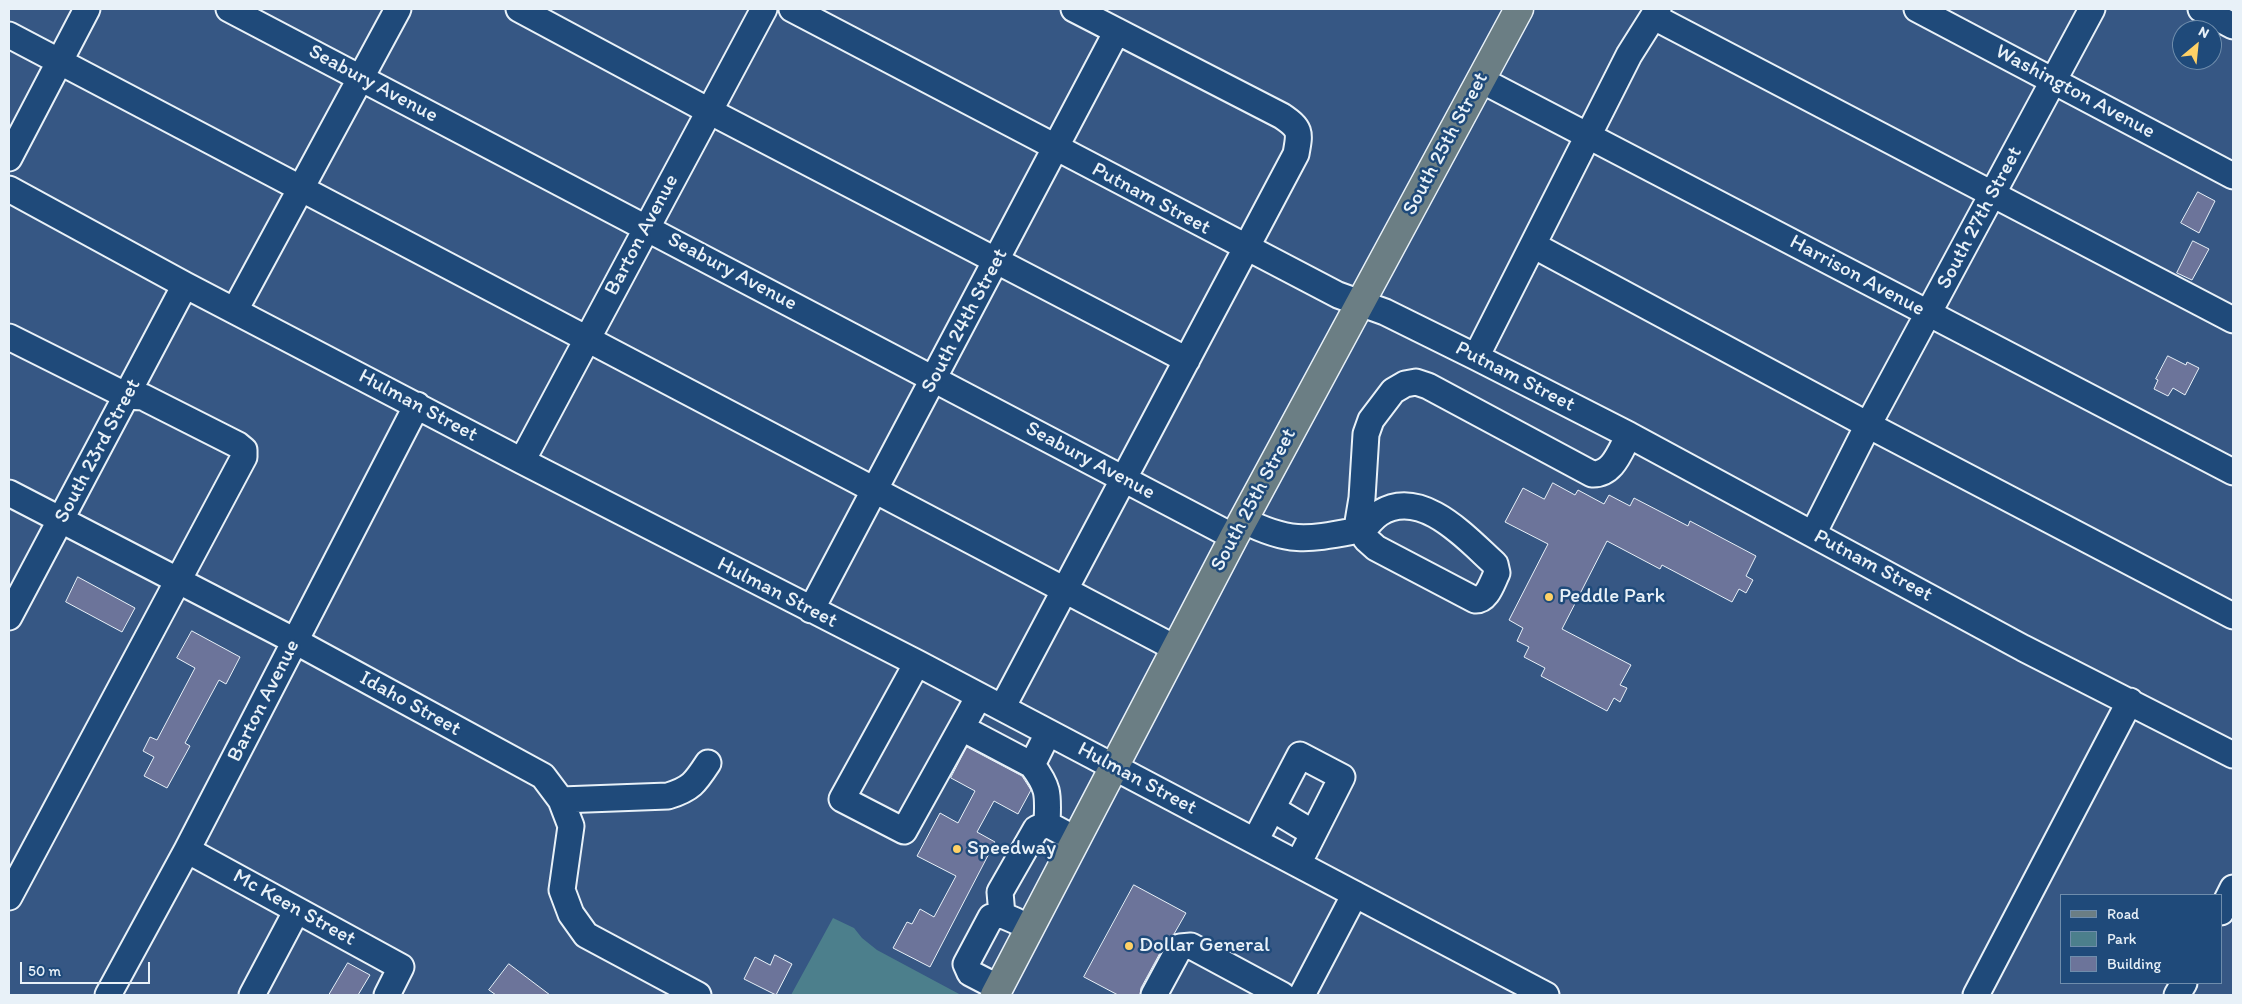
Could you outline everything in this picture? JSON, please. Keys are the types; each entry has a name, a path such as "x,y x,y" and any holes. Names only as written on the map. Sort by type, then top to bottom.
{"main road":[{"name":"South 25th Street","path":"997,992 1238,528 1519,9"}],"street":[{"path":"9,158 87,9"},
{"name":"Seabury Avenue","path":"229,9 1124,479 1238,528 1313,539 1354,531 1360,528"},
{"path":"235,310 398,9"},
{"path":"519,9 709,111 1187,360"},
{"name":"Barton Avenue","path":"522,462 764,9"},
{"name":"Putnam Street","path":"792,9 1246,248 1359,304 1385,312 1476,356 1629,435 2023,648 2233,755"},
{"path":"1002,708 1296,154 1299,137 1296,126 1282,116 1111,21 1074,9"},
{"name":"Washington Avenue","path":"1917,9 2233,176"},
{"name":"South 27th Street","path":"1813,534 1868,425 2092,9"},
{"path":"2201,9 2233,26"},
{"path":"1476,356 1629,55 1656,13 2233,320"},
{"name":"South 24th Street","path":"811,610 1056,149 1111,21"},
{"path":"9,35 1175,648"},
{"name":"Harrison Avenue","path":"1482,80 2233,472"},
{"name":"Hulman Street","path":"9,189 185,285 522,462 917,663 1546,995"},
{"path":"1532,245 1868,425 2233,616"},
{"name":"South 23rd Street","path":"9,617 185,285"},
{"path":"9,337 126,396 143,397 238,444 244,450 244,457 9,897"},
{"path":"1360,528 1380,513 1389,510 1416,507 1432,512 1446,521 1494,564 1497,573 1484,597 1480,600 1474,600 1376,548 1366,539 1360,528 1366,434 1371,420 1393,391 1405,384 1416,382 1428,386 1592,474 1600,474 1610,469 1629,435"},
{"name":"Barton Avenue","path":"108,995 187,850 416,405"},
{"name":"Idaho Street","path":"9,493 61,522 295,641 543,776 561,800 571,826 562,890 571,914 586,935 698,995"},
{"path":"917,663 842,799 904,831 979,696"},
{"path":"1976,995 2130,701"},
{"path":"962,728 1032,765 1044,782 1048,798 1047,824"},
{"path":"1032,765 1048,733"},
{"path":"1255,841 1300,754 1342,777 1298,864"},
{"path":"561,800 668,796 684,791 695,783 708,763"},
{"path":"1273,809 1313,833"},
{"path":"1047,824 1075,839"},
{"path":"1002,915 1000,892 1036,829 1047,824"},
{"name":"Mc Keen Street","path":"187,850 401,967 387,995"},
{"path":"2222,910 2233,888"},
{"path":"1302,995 1355,894"},
{"path":"252,995 297,910"},
{"path":"997,992 970,973 966,964 991,917 1002,915 1030,928"},
{"path":"1154,995 1180,947 1191,946 1282,995"},
{"path":"2177,995 2183,984"}],"green space":[{"path":"833,918 854,928 862,938 877,950 961,995 791,995"}],"building":[{"path":"2198,192 2215,201 2199,233 2181,223"},
{"path":"2193,241 2209,249 2192,280 2177,273"},
{"path":"2168,356 2186,365 2187,362 2199,368 2185,395 2173,388 2168,396 2154,389 2158,380 2156,379"},
{"name":"Peddle Park","path":"1553,483 1575,495 1578,490 1604,504 1609,495 1630,506 1634,498 1688,526 1690,521 1756,556 1746,576 1753,580 1746,593 1739,589 1732,602 1662,565 1660,569 1607,541 1562,629 1631,665 1620,685 1627,688 1620,702 1614,698 1607,711 1541,676 1545,668 1524,657 1529,647 1517,641 1523,628 1509,620 1548,544 1505,522 1523,488 1544,499"},
{"path":"78,577 135,608 122,632 66,602"},
{"path":"192,631 240,657 226,684 219,680 185,743 190,746 167,788 144,776 154,757 143,751 150,737 157,740 195,668 177,658"},
{"path":"967,747 1022,776 1031,790 1018,814 994,801 977,832 995,842 930,967 893,948 907,922 912,924 920,909 934,917 956,876 917,856 940,813 958,823 975,791 951,778"},
{"path":"1134,885 1186,913 1174,934 1167,940 1141,988 1140,995 1118,995 1084,977"},
{"path":"775,955 792,964 776,995 744,979 755,957 770,965"},
{"path":"348,963 370,975 358,995 329,995"},
{"path":"509,964 550,995 496,995 489,990"}],"place":[{"name":"Peddle Park","path":"1549,597"},
{"name":"Speedway","path":"957,849"},
{"name":"Dollar General","path":"1129,946"}]}
